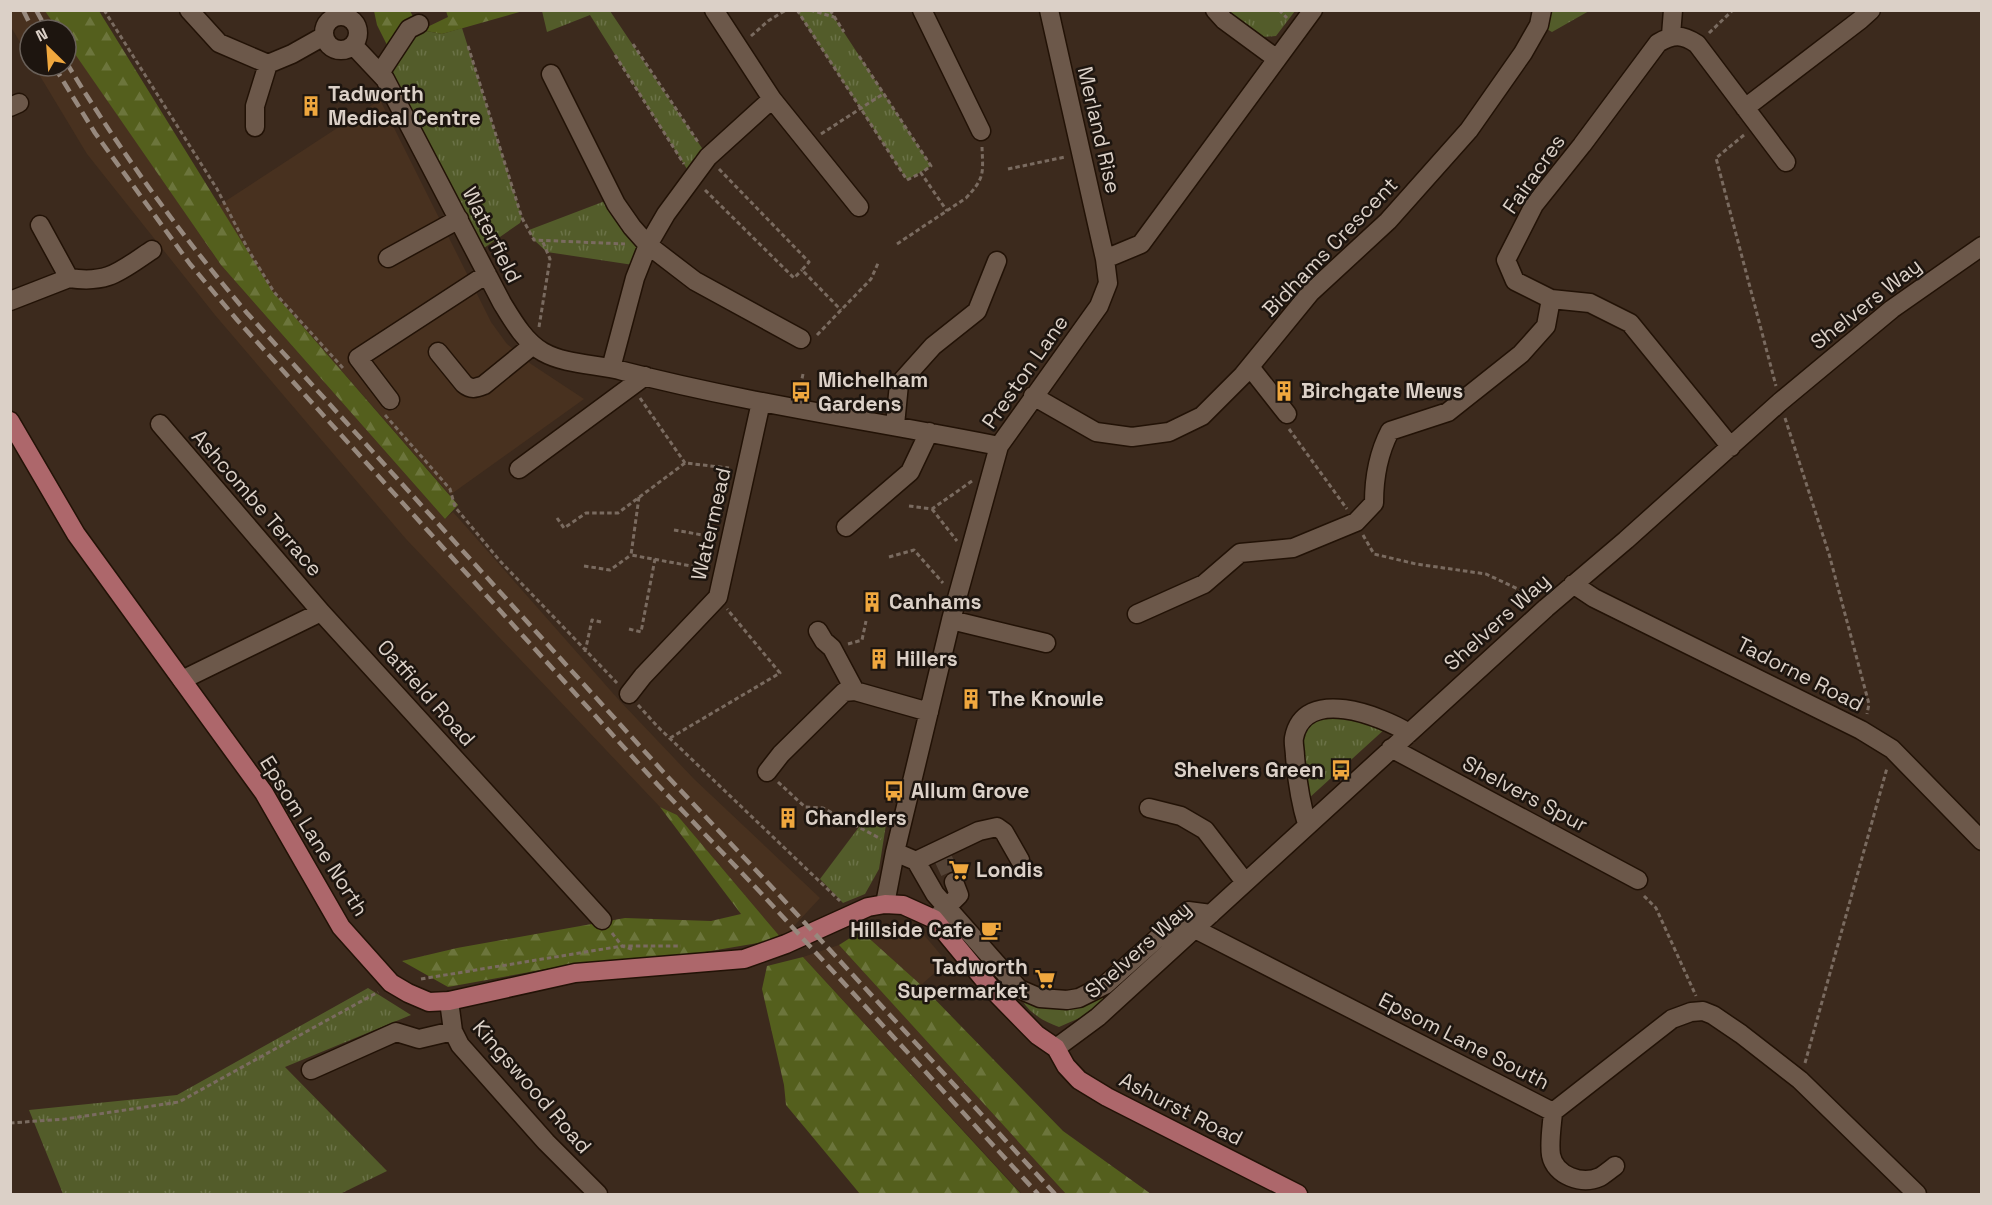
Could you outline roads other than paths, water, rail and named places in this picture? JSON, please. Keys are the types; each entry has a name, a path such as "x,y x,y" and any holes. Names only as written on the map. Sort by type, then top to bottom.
{"main road":[{"name":"Epsom Lane North","path":"10,421 76,534 264,793 341,927 391,983 429,1002 449,1001 575,973 744,959 786,944 868,907 885,904 903,905 940,914 991,988 1037,1035 1056,1048"},
{"name":"Ashurst Road","path":"1056,1048 1066,1066 1079,1080 1107,1097 1298,1194"}],"street":[{"path":"189,10 219,43 268,64 324,36"},
{"path":"714,10 772,99 858,207"},
{"name":"Merland Rise","path":"1049,10 1105,259"},
{"path":"1215,10 1224,20 1277,59"},
{"path":"1105,259 1141,244 1313,10"},
{"name":"Bidhams Crescent","path":"1033,396 1096,432 1132,437 1169,432 1202,416 1250,367 1310,293 1388,221 1469,130 1523,53 1539,25 1542,10"},
{"path":"1673,10 1671,35 1688,38 1697,44 1786,162"},
{"path":"916,12 981,131"},
{"path":"347,13 358,28 357,40 344,50 329,45 324,36 329,20 347,13"},
{"path":"1745,108 1862,14"},
{"path":"380,73 409,29 418,24"},
{"name":"Fairacres","path":"1671,35 1658,43 1534,205 1506,260 1515,281 1551,299 1590,303 1630,323 1731,447"},
{"name":"Waterfield","path":"353,45 385,79 512,319 536,337 544,353 611,368 638,382 895,425 999,446"},
{"path":"255,127 255,106 268,64"},
{"path":"551,74 616,204 643,240 695,281 809,337"},
{"path":"611,368 643,240 666,214 708,157 772,99"},
{"path":"388,258 459,219"},
{"path":"40,225 69,278"},
{"name":"Shelvers Way","path":"1056,1048 1098,1017 1391,748 1780,402 1892,309 1982,246"},
{"path":"10,301 69,278 85,281 110,278 152,250"},
{"name":"Preston Lane","path":"885,904 895,852 951,620 999,446 1099,306 1108,284 1105,259"},
{"path":"895,425 899,384 933,346 978,311 997,261"},
{"path":"386,406 358,358 487,274"},
{"path":"1137,614 1204,584 1240,553 1293,548 1356,522 1374,503 1374,481 1380,450 1390,431 1448,412 1512,361 1546,326 1551,299"},
{"path":"438,352 468,388 475,389 484,385 536,337"},
{"path":"1250,367 1287,414"},
{"path":"519,468 638,382"},
{"name":"Watermead","path":"629,694 643,676 718,597 761,402"},
{"name":"Ashcombe Terrace","path":"160,424 321,612"},
{"path":"846,527 910,472 929,432"},
{"name":"Tadorne Road","path":"1573,584 1594,598 1861,730 1892,749 1982,841"},
{"path":"182,680 321,612"},
{"name":"Oatfield Road","path":"321,612 602,920"},
{"path":"951,620 1046,643"},
{"path":"818,631 832,648 855,691"},
{"path":"766,772 781,754 844,692 855,691 929,712"},
{"path":"1307,824 1300,801 1294,738 1300,724 1310,714 1321,708 1343,709 1393,723 1409,733"},
{"name":"Shelvers Spur","path":"1391,748 1638,880"},
{"path":"1149,808 1181,816 1205,830 1245,882"},
{"path":"916,861 938,854 979,831 997,827 1004,832 1020,860"},
{"path":"895,852 916,861 935,894 940,914 1019,989 1040,998 1055,1001 1079,998 1105,985 1188,911 1211,914"},
{"path":"940,914 959,895 954,882"},
{"name":"Epsom Lane South","path":"1195,929 1553,1112 1672,1019 1691,1012 1703,1011 1732,1028 1800,1080 1917,1194"},
{"name":"Kingswood Road","path":"449,1001 453,1031 460,1045 530,1125 598,1194"},
{"path":"311,1070 396,1032 419,1039 453,1031"},
{"path":"1553,1112 1551,1155 1557,1166 1570,1178 1600,1177 1615,1166"}],"tunnel":[{"path":"942,856 954,882"}],"railway":[{"path":"23,10 27,18"},
{"path":"36,10 40,18"},
{"path":"61,78 95,133 190,264 238,321 658,785 760,892 1038,1194"},
{"path":"76,78 152,191 247,313 667,776 1055,1194"}],"place":[{"name":"Tadworth Medical Centre","path":"311,106"},
{"name":"Birchgate Mews","path":"1284,391"},
{"name":"Michelham Gardens","path":"801,392"},
{"name":"Canhams","path":"872,602"},
{"name":"Hillers","path":"879,659"},
{"name":"The Knowle","path":"971,699"},
{"name":"Shelvers Green","path":"1341,770"},
{"name":"Allum Grove","path":"894,791"},
{"name":"Chandlers","path":"788,818"},
{"name":"Londis","path":"959,870"},
{"name":"Hillside Cafe","path":"991,930"},
{"name":"Tadworth Supermarket","path":"1045,979"}]}
